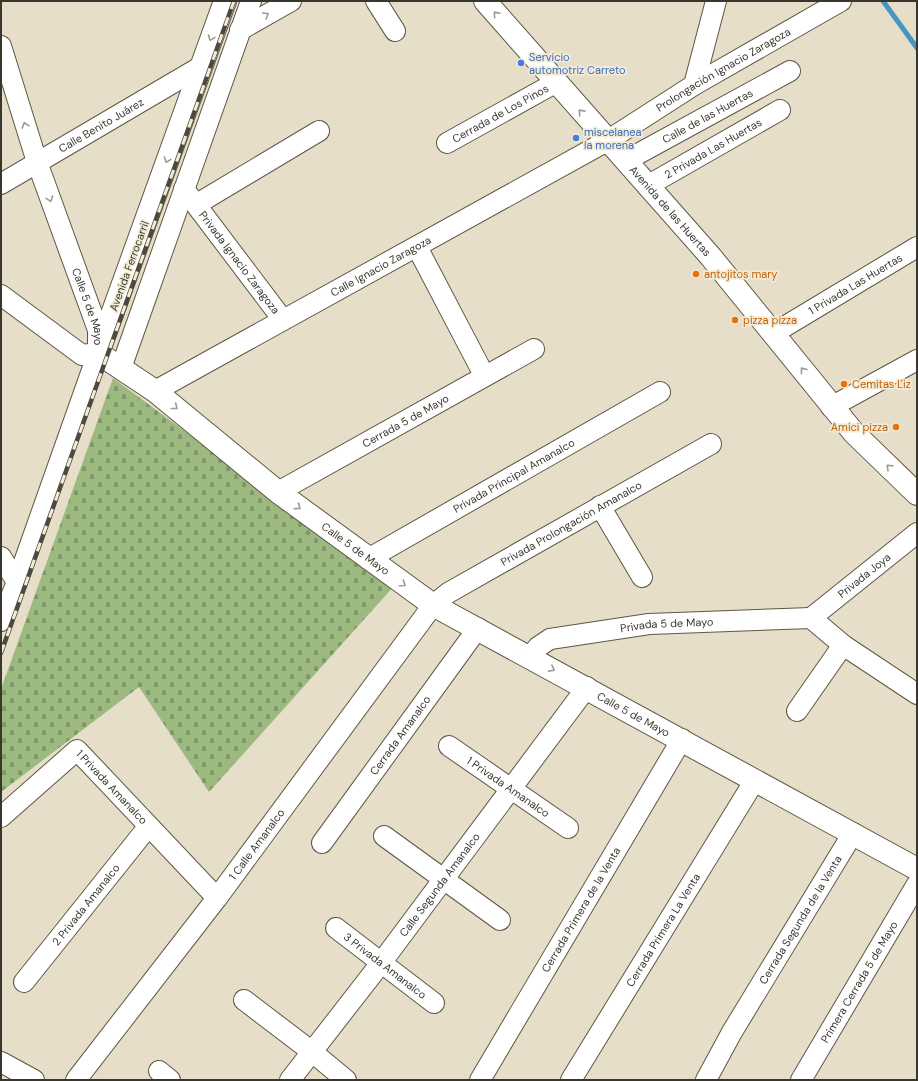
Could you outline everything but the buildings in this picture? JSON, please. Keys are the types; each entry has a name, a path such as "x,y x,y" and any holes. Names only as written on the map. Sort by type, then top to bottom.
{"street":[{"name":"Avenida Ferrocarril","path":"1,621 17,582 200,67 225,1"},
{"path":"121,368 251,1"},
{"path":"240,30 291,1"},
{"path":"376,1 395,31"},
{"name":"Avenida de las Huertas","path":"485,1 555,83 711,257 774,333 831,407 854,433 917,494"},
{"path":"694,85 716,1"},
{"name":"Prolongación Ignacio Zaragoza","path":"607,141 694,85 841,1"},
{"name":"Calle 5 de Mayo","path":"1,46 37,162 98,330 98,353 155,391 278,492 433,605 682,739 917,869"},
{"name":"Calle Benito Juárez","path":"1,184 200,67"},
{"name":"Calle de las Huertas","path":"625,161 790,71"},
{"name":"Cerrada de Los Pinos","path":"446,144 555,83"},
{"name":"2 Privada Las Huertas","path":"647,186 780,110"},
{"name":"Privada Ignacio Zaragoza","path":"197,204 319,131"},
{"name":"Calle Ignacio Zaragoza","path":"155,391 607,141"},
{"name":"Privada Ignacio Zaragoza","path":"184,188 283,320"},
{"path":"417,247 484,376"},
{"name":"1 Privada Las Huertas","path":"774,333 917,247"},
{"path":"1,295 82,355 98,353"},
{"name":"Cerrada 5 de Mayo","path":"278,492 534,349"},
{"path":"831,407 917,360"},
{"name":"Privada Principal Amanalco","path":"368,559 660,392"},
{"name":"Privada Prolongación Amanalco","path":"433,605 448,593 711,444"},
{"path":"600,506 642,577"},
{"name":"Privada Joya","path":"811,618 917,533"},
{"path":"1,557 17,582"},
{"name":"1 Calle Amanalco","path":"76,1080 217,898 433,605"},
{"path":"811,618 843,645 917,694"},
{"name":"Privada 5 de Mayo","path":"530,657 538,647 550,639 649,624 811,618"},
{"name":"Cerrada Amanalco","path":"322,843 478,628"},
{"path":"797,711 843,645"},
{"name":"Calle Segunda Amanalco","path":"290,1080 311,1051 381,963 586,687"},
{"name":"Cerrada Primera de la Venta","path":"480,1080 682,739"},
{"name":"1 Privada Amanalco","path":"449,746 568,828"},
{"name":"1 Privada Amanalco","path":"1,817 77,750 148,827 217,898"},
{"name":"Cerrada Primera La Venta","path":"571,1080 755,780"},
{"name":"2 Privada Amanalco","path":"24,982 148,827"},
{"name":"Cerrada Segunda de la Venta","path":"706,1080 732,1032 853,833"},
{"path":"384,836 500,920"},
{"name":"Primera Cerrada 5 de Mayo","path":"801,1080 917,884"},
{"name":"3 Privada Amanalco","path":"336,928 434,1003"},
{"path":"244,1000 311,1051 346,1080"},
{"path":"1,1062 34,1080"}],"green space":[{"path":"113,378 394,586 209,792 139,687 1,792 1,689"}],"waterway":[{"path":"883,1 917,48"}],"railway":[{"path":"1,653 234,1"}],"place":[{"name":"Servicio automotriz Carreto","path":"521,63"},
{"name":"miscelanea la morena","path":"576,138"},
{"name":"antojitos mary","path":"696,274"},
{"name":"pizza pizza","path":"735,320"},
{"name":"Cemitas Liz","path":"844,384"},
{"name":"Amici pizza","path":"896,427"}]}
